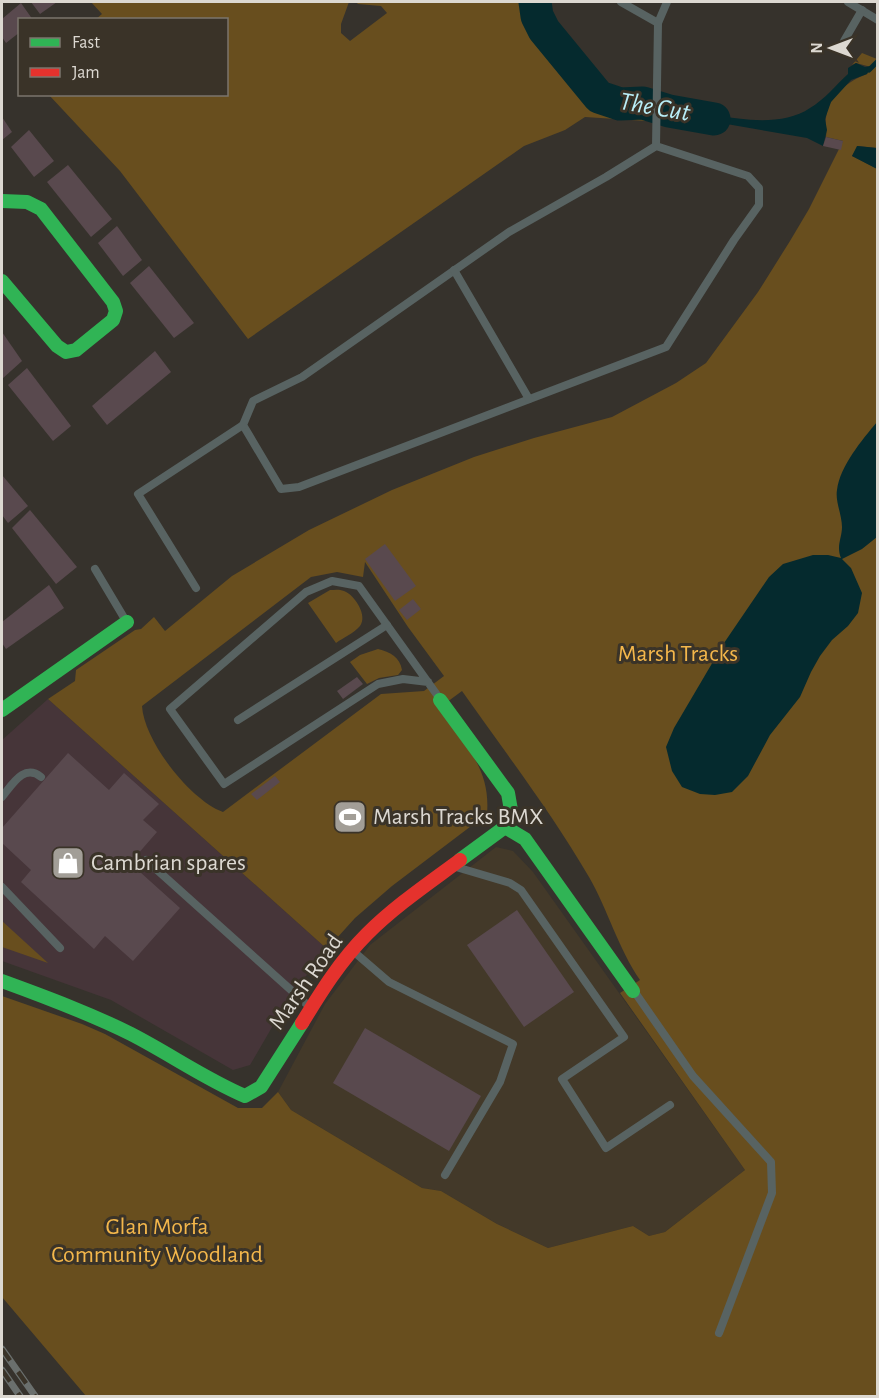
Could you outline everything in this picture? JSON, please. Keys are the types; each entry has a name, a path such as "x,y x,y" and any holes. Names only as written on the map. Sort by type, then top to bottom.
{"street":[{"path":"2,201 27,202 41,209 113,302 116,311 113,320 95,335 76,350 66,352 57,346 2,280"},
{"path":"2,710 127,622"},
{"path":"440,700 508,793 512,816 505,827 525,839 633,991"},
{"name":"Marsh Road","path":"2,981 88,1013 134,1035 223,1088 245,1096 261,1087 334,972 367,934 505,827"}],"lane":[{"path":"621,2 658,24"},
{"path":"656,146 658,24 667,2"},
{"path":"848,2 878,20"},
{"path":"844,41 862,10"},
{"path":"196,588 138,494 243,425 253,401 302,376 508,232 656,146 748,176 759,188 759,206 734,240 666,347 299,487 280,489 243,425"},
{"path":"454,270 529,399"},
{"path":"95,569 127,622"},
{"path":"428,682 403,679 378,684 224,784 170,709 306,592 332,581 359,586 428,682 440,700"},
{"path":"238,720 387,625"},
{"path":"2,797 22,774 28,771 41,777"},
{"path":"146,860 311,1009"},
{"path":"452,866 510,883 521,890 624,1037 562,1079 606,1148 670,1105"},
{"path":"2,887 60,948"},
{"path":"353,950 389,982 513,1044 500,1082 445,1175"},
{"path":"633,991 693,1076 771,1162 772,1193 719,1333"}],"shaded area":[{"path":"48,699 327,949 289,998 250,1065 233,1070 111,1000 2,961 2,740"},
{"path":"496,847 513,851 533,872 745,1170 665,1232 649,1236 633,1226 548,1248 497,1224 441,1191 422,1188 291,1110 278,1092 325,1004 370,945"}],"green space":[{"path":"91,2 349,2 341,24 341,33 350,41 387,13 381,6 356,2 528,2 533,26 588,96 611,108 647,110 647,121 585,117 565,130 524,146 248,339 120,171 50,96 228,96 228,18 97,18 102,14"},
{"path":"862,53 877,59 877,148 858,146 852,156 878,169 877,1396 86,1396 2,1297 2,996 105,1034 238,1108 262,1108 278,1092 291,1110 422,1188 441,1191 497,1224 548,1248 633,1226 649,1236 665,1232 745,1170 620,993 640,980 625,955 596,890 543,806 462,691 439,708 474,757 480,770 485,783 487,814 392,886 355,918 327,949 48,699 75,681 76,670 135,630 141,629 154,617 165,631 232,576 309,530 392,490 474,457 612,417 676,383 706,363 758,292 790,241 809,209 843,141 826,137 826,118 831,103 840,90 867,74 871,67 856,63 852,65","holes":["365,562 444,676 424,691 381,694 223,812 210,805 183,782 171,768 151,736 142,706 311,577 337,572 363,577"]},
{"path":"330,590 348,593 359,606 362,617 358,629 336,643 308,603"},
{"path":"378,649 394,656 402,670 398,675 379,678 367,684 350,662 360,655"},
{"path":"2,921 48,963 2,947"}],"water":[{"path":"856,63 865,67 871,66 867,74 851,80 831,102 825,119 827,130 823,146 807,138 669,114 670,106 742,119 778,119 795,115 820,101 848,74 848,68"},
{"path":"857,146 877,148 877,169 852,156"},
{"path":"877,422 877,537 862,549 842,559 851,568 862,593 858,613 820,656 800,697 770,735 748,776 732,792 715,795 700,794 682,787 672,771 666,747 674,728 724,643 769,577 783,564 813,555 841,558 839,546 842,522 837,494 839,481 852,454"}],"building":[{"path":"31,2 57,2 40,14"},
{"path":"21,3 32,18 18,18 18,34 6,43 2,37 2,19"},
{"path":"2,117 12,132 2,140"},
{"path":"29,130 54,161 34,177 11,147"},
{"path":"826,137 843,141 841,150 823,146"},
{"path":"68,165 112,219 91,237 47,182"},
{"path":"117,226 142,260 123,276 98,243"},
{"path":"149,266 194,323 174,338 130,283"},
{"path":"2,332 22,361 2,379"},
{"path":"155,351 171,372 107,425 92,406"},
{"path":"27,368 71,426 53,441 8,385"},
{"path":"2,475 28,506 8,523 2,515"},
{"path":"30,510 77,567 56,584 12,528"},
{"path":"385,544 416,586 395,601 365,559"},
{"path":"49,585 64,608 6,649 2,643 2,622"},
{"path":"413,599 421,609 407,620 399,610"},
{"path":"357,677 363,684 343,699 337,691"},
{"path":"68,753 109,790 124,773 159,804 143,820 157,832 130,863 180,908 133,961 105,936 94,949 21,882 31,870 2,843 2,828"},
{"path":"275,776 280,782 257,800 251,794"},
{"path":"517,910 574,992 524,1027 467,945"},
{"path":"365,1028 481,1096 449,1151 333,1083"}],"waterway":[{"name":"The Cut","path":"535,2 537,16 544,30 599,97 620,104 643,103 669,111 714,119"},
{"path":"869,70 878,61"}],"railway":[{"path":"2,1349 35,1396"},
{"path":"2,1370 20,1396"}],"traffic: fast":[{"path":"2,201 27,202 41,209 113,302 116,311 113,320 76,350 66,352 57,346 2,281"},
{"path":"2,710 127,622"},
{"path":"440,700 508,793 512,816 505,827 460,860"},
{"path":"505,827 525,839 633,991"},
{"path":"2,981 115,1026 245,1096 261,1087 302,1023"}],"traffic: jam":[{"path":"302,1023 324,988 357,944 401,904 460,860"}],"place":[{"name":"Marsh Tracks BMX","path":"350,817"},
{"name":"Cambrian spares","path":"68,863"}],"park label":[{"name":"Marsh Tracks","path":"678,654"},
{"name":"Glan Morfa Community Woodland","path":"157,1241"}]}
